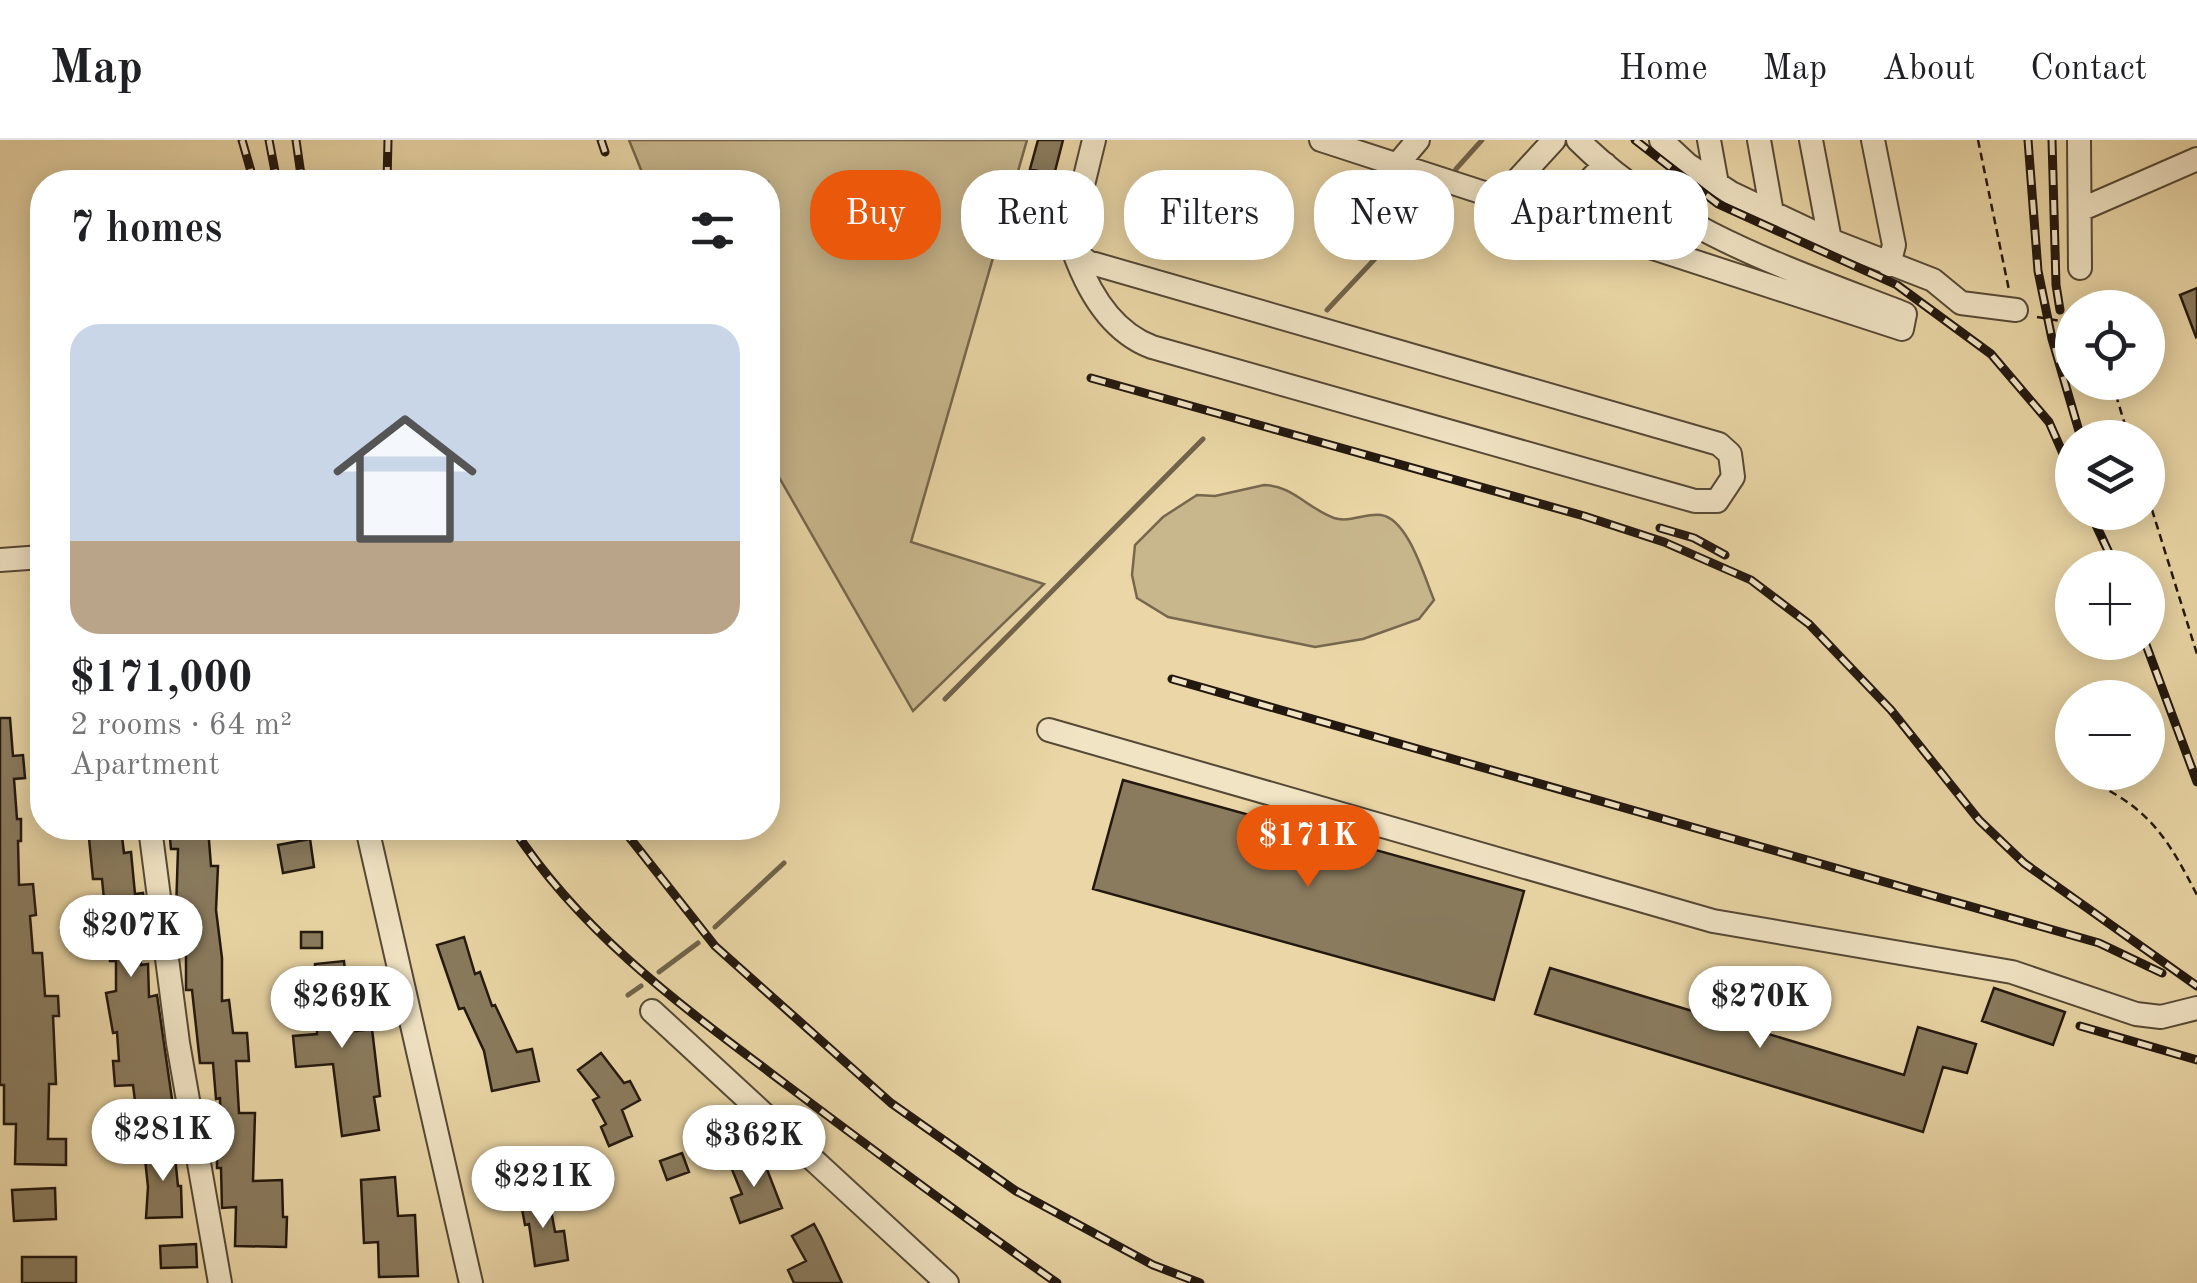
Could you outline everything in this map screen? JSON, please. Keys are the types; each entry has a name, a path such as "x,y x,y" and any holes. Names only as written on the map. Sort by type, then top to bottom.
{"street":[{"path":"1087,170 1094,140"},
{"path":"1321,140 1347,144 1396,166 1474,191"},
{"path":"1396,166 1418,140"},
{"path":"1527,170 1554,140"},
{"path":"1578,140 1612,170"},
{"path":"1662,140 1688,165 1772,213 1933,280 1961,303 2016,310"},
{"path":"1709,140 1717,184"},
{"path":"1759,140 1772,213"},
{"path":"1811,140 1830,240"},
{"path":"1873,140 1894,245 1890,265"},
{"path":"2079,140 2080,268"},
{"path":"2080,210 2197,159"},
{"path":"1599,170 1604,164"},
{"path":"1688,260 1902,329 1906,314 1708,233"},
{"path":"1074,252 1088,262 1719,444 1730,454 1734,477 1717,501 1695,501 1152,348 1134,340 1113,322 1080,270 1074,252"},
{"path":"0,560 30,558"},
{"path":"1048,730 1713,922 2012,972 2136,1014 2161,1017 2197,1008"},
{"path":"152,840 178,1043 220,1283"},
{"path":"370,840 471,1283"},
{"path":"652,1011 947,1283"}],"path":[{"path":"1978,140 2011,300 2016,310 2026,315 2055,320"},
{"path":"2158,530 2197,654"},
{"path":"2107,790 2134,805 2159,828 2197,895"}],"shaded area":[{"path":"629,140 1027,140 1018,170 961,170 961,260 992,260 911,542 1044,584 913,711 780,479 780,170 641,170"},
{"path":"1264,485 1283,489 1334,518 1381,515 1391,519 1414,550 1434,600 1419,619 1363,639 1315,647 1168,617 1137,598 1132,575 1135,545 1163,517 1197,495 1215,496"}],"building":[{"path":"1038,140 1063,140 1055,170 1030,169"},
{"path":"2197,288 2197,336 2196,337 2180,295"},
{"path":"0,718 10,718 13,756 23,755 25,778 14,779 17,819 21,819 19,885 33,884 33,953 42,953 45,996 58,996 59,1016 53,1016 56,1084 49,1084 48,1139 66,1139 66,1165 15,1164 16,1124 4,1124 4,1085 0,1085"},
{"path":"1123,780 1524,891 1494,1000 1093,889"},
{"path":"89,840 122,840 124,853 131,852 135,894 143,893 146,920 138,921 141,965 148,964 149,997 157,995 174,1113 137,1117 133,1085 115,1086 113,1061 119,1061 117,1032 113,1033 106,993 116,991 116,961 110,961 102,879 93,879"},
{"path":"170,840 209,840 211,866 218,866 216,910 222,1001 229,1000 233,1033 247,1033 249,1061 236,1061 239,1113 255,1113 253,1181 282,1180 286,1247 235,1246 236,1207 222,1208 221,1168 217,1168 217,1145 221,1145 220,1098 216,1099 213,1063 200,1063 192,990 186,990 186,948 181,948 176,911 178,849 171,849"},
{"path":"310,840 314,867 283,873 278,845"},
{"path":"301,932 322,932 322,948 301,948"},
{"path":"464,937 475,974 480,972 492,1006 495,1005 517,1052 532,1049 539,1081 492,1091 484,1051 464,1008 459,1009 437,945"},
{"path":"344,961 356,1031 372,1029 380,1096 374,1097 379,1130 342,1136 333,1064 296,1067 293,1036 317,1034 315,964"},
{"path":"1550,968 1904,1075 1918,1027 1976,1044 1967,1073 1943,1067 1923,1132 1535,1014"},
{"path":"1994,988 2065,1012 2053,1045 1982,1021"},
{"path":"601,1053 624,1083 630,1081 640,1100 622,1110 632,1136 609,1146 601,1127 606,1124 593,1100 599,1097 578,1070"},
{"path":"174,1146 182,1217 146,1218 144,1149"},
{"path":"682,1153 689,1172 667,1180 660,1161"},
{"path":"761,1154 782,1208 740,1223 731,1198 742,1194 731,1167"},
{"path":"395,1177 398,1216 415,1215 418,1276 379,1277 378,1242 364,1243 361,1180"},
{"path":"55,1188 56,1219 14,1221 12,1190"},
{"path":"548,1193 555,1232 564,1231 568,1260 535,1266 529,1224 525,1225 520,1198"},
{"path":"814,1224 842,1283 794,1283 788,1270 806,1261 792,1236"},
{"path":"196,1244 197,1267 161,1268 160,1246"},
{"path":"22,1257 76,1257 76,1283 22,1283"}],"waterway":[{"path":"1456,169 1482,140"},
{"path":"1327,310 1374,260"},
{"path":"945,699 1203,439"},
{"path":"715,927 784,863"},
{"path":"659,972 698,943"},
{"path":"628,995 641,986"}],"railway":[{"path":"242,140 251,170"},
{"path":"269,140 275,170"},
{"path":"296,140 300,170"},
{"path":"387,170 388,140"},
{"path":"601,140 605,152"},
{"path":"1635,140 1718,204 1897,285 1991,354 2049,422 2055,436"},
{"path":"2028,140 2038,271 2052,339 2076,420"},
{"path":"2052,140 2057,290"},
{"path":"1091,378 1584,516 1664,542 1751,580 1809,624 1891,710 1979,820 2024,863 2197,986"},
{"path":"1660,528 1694,538 1725,555"},
{"path":"2098,530 2108,550"},
{"path":"2152,660 2197,782"},
{"path":"1172,679 2099,943 2162,973"},
{"path":"521,840 571,903 675,999 1057,1283"},
{"path":"631,840 715,946 891,1103 1016,1191 1153,1265 1200,1283"},
{"path":"2080,1026 2197,1060"}]}
